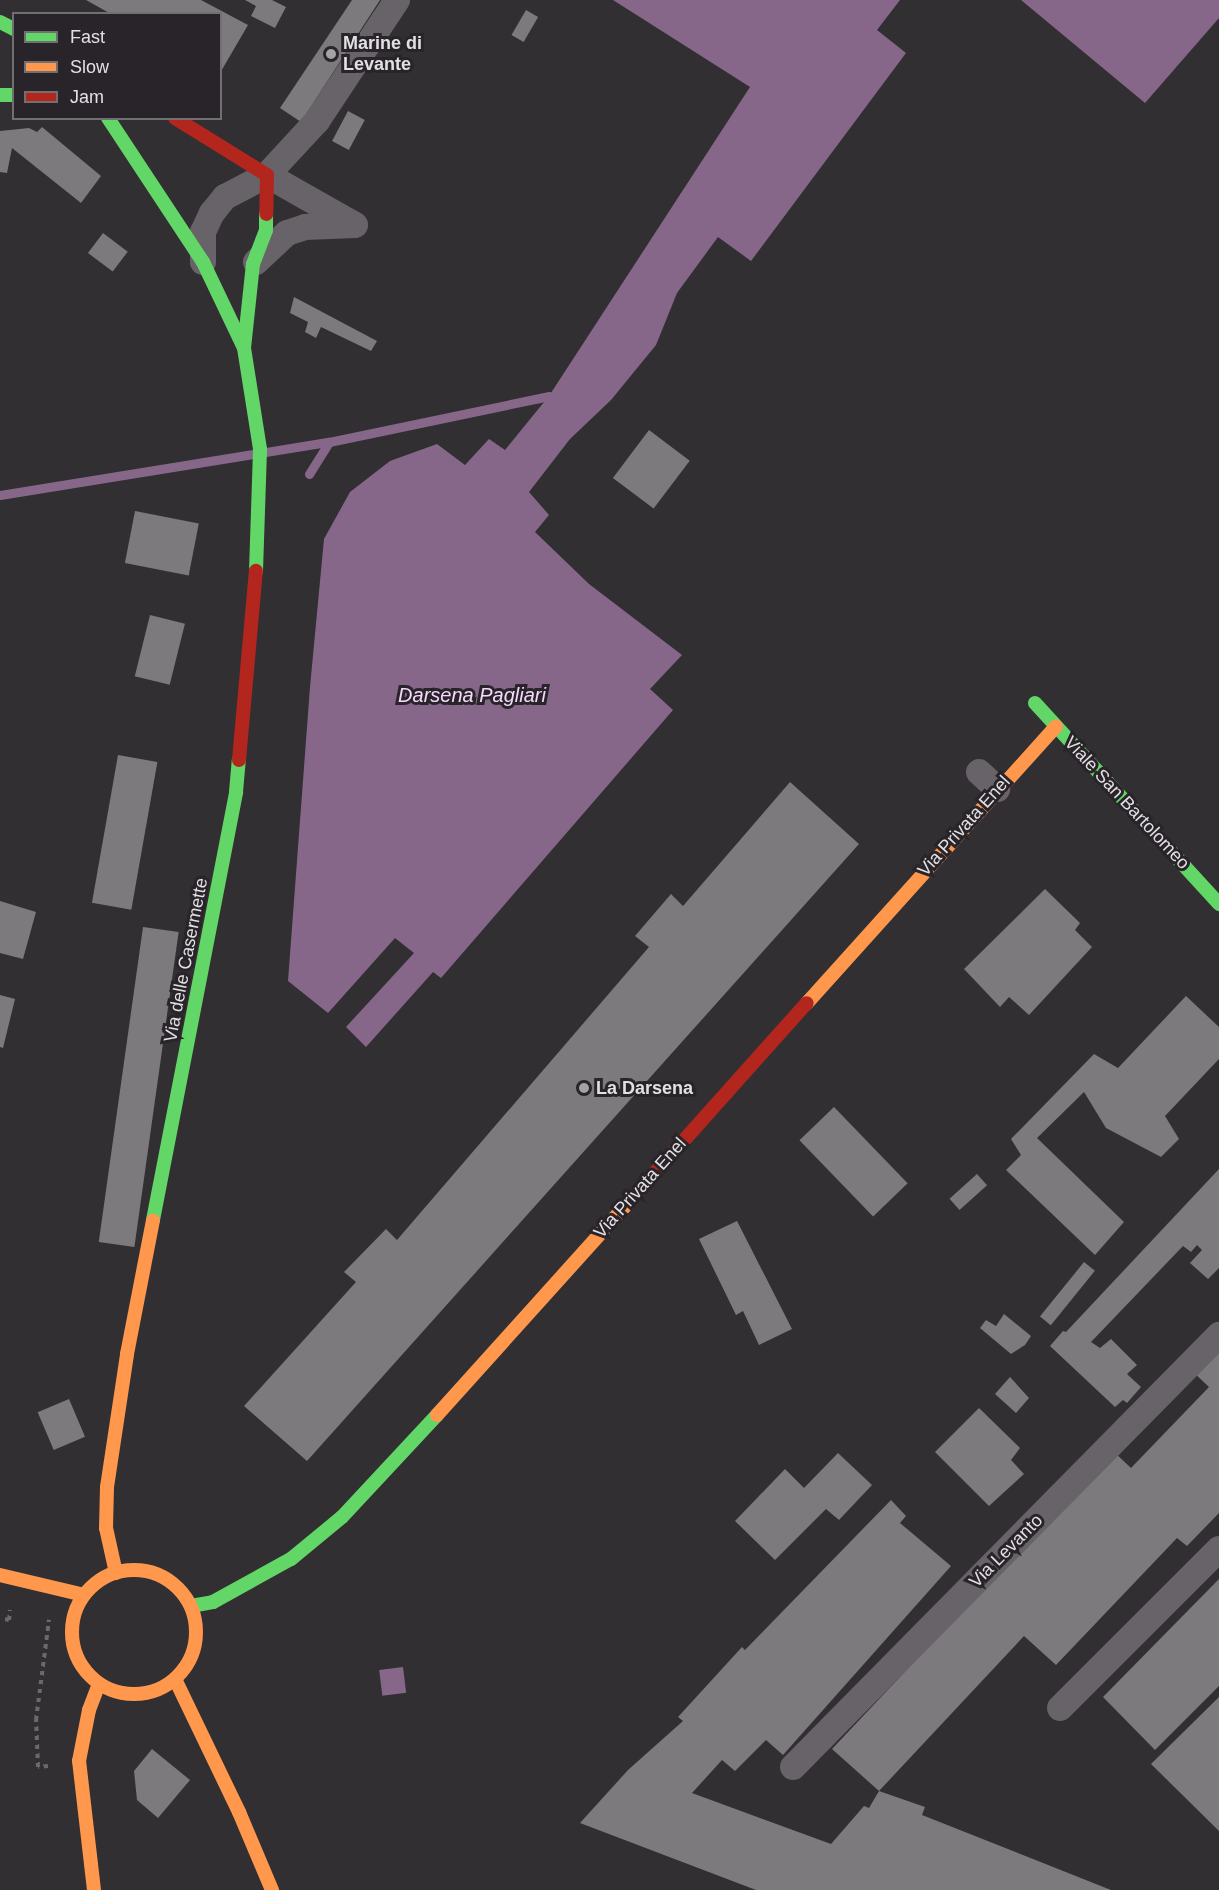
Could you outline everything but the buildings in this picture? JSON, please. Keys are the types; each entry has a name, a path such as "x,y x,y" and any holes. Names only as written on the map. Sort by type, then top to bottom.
{"main road":[{"path":"109,120 203,262 244,348"},
{"path":"178,120 267,175 266,230 254,264 247,302 244,348"},
{"name":"Via delle Casermette","path":"116,1573 106,1528 107,1487 130,1346 236,792 258,546 260,449 244,348"},
{"name":"Viale San Bartolomeo","path":"1035,704 1219,904"},
{"name":"Via Privata Enel","path":"190,1606 213,1602 291,1559 342,1516 455,1395 988,781 1056,726"},
{"path":"134,1570 152,1573 174,1586 190,1606 196,1625 195,1645 187,1663 175,1679 158,1690 138,1694 117,1692 99,1684 85,1670 75,1653 72,1633 75,1613 84,1595 98,1581 116,1573 134,1570"},
{"path":"0,1575 84,1595"},
{"path":"175,1679 239,1812 272,1890"},
{"path":"94,1890 79,1761 88,1710 99,1684"}],"street":[{"path":"203,262 203,232 212,213 225,197 267,175 317,122 397,0"},
{"path":"254,264 287,233 305,227 355,225 267,175"},
{"name":"Via Levanto","path":"793,1767 1219,1335"},
{"path":"1060,1708 1219,1549"}],"water":[{"name":"Darsena Pagliari","path":"613,0 900,0 877,30 906,53 751,261 718,237 677,293 656,345 611,400 570,439 529,492 549,515 535,532 589,584 682,655 650,689 673,710 441,978 433,972 366,1047 346,1027 414,953 395,938 328,1013 288,981 310,687 324,539 350,492 390,461 437,444 465,465 489,439 505,450 549,396 750,87"},
{"path":"1021,0 1219,0 1219,18 1145,103"},
{"path":"403,1667 406,1693 382,1696 379,1670"}],"waterway":[{"path":"0,495 329,442 549,396"},
{"path":"309,474 329,442"}],"traffic: fast":[{"path":"0,22 12,28"},
{"path":"0,95 12,95"},
{"path":"109,120 203,262 243,346"},
{"path":"256,571 260,449 244,348 253,264 266,230 266,214"},
{"path":"1035,703 1219,904"},
{"path":"153,1220 236,792 239,760"},
{"path":"191,1606 213,1602 291,1559 342,1517 437,1415"}],"traffic: slow":[{"path":"807,1003 1056,726"},
{"path":"437,1415 636,1194"},
{"path":"116,1573 106,1528 107,1487 127,1354 153,1220"},
{"path":"134,1570 158,1575 178,1588 191,1608 196,1632 191,1656 178,1676 158,1689 134,1694 110,1689 90,1676 77,1656 72,1632 77,1608 90,1588 110,1575 134,1570"},
{"path":"0,1575 84,1595"},
{"path":"175,1679 239,1812 272,1890"},
{"path":"94,1890 79,1761 89,1710 99,1684"}],"traffic: jam":[{"path":"178,120 267,175 266,214"},
{"path":"239,760 256,571"},
{"path":"636,1194 807,1003"}],"place":[{"name":"Marine di Levante","path":"331,54"},
{"name":"La Darsena","path":"584,1088"}]}
